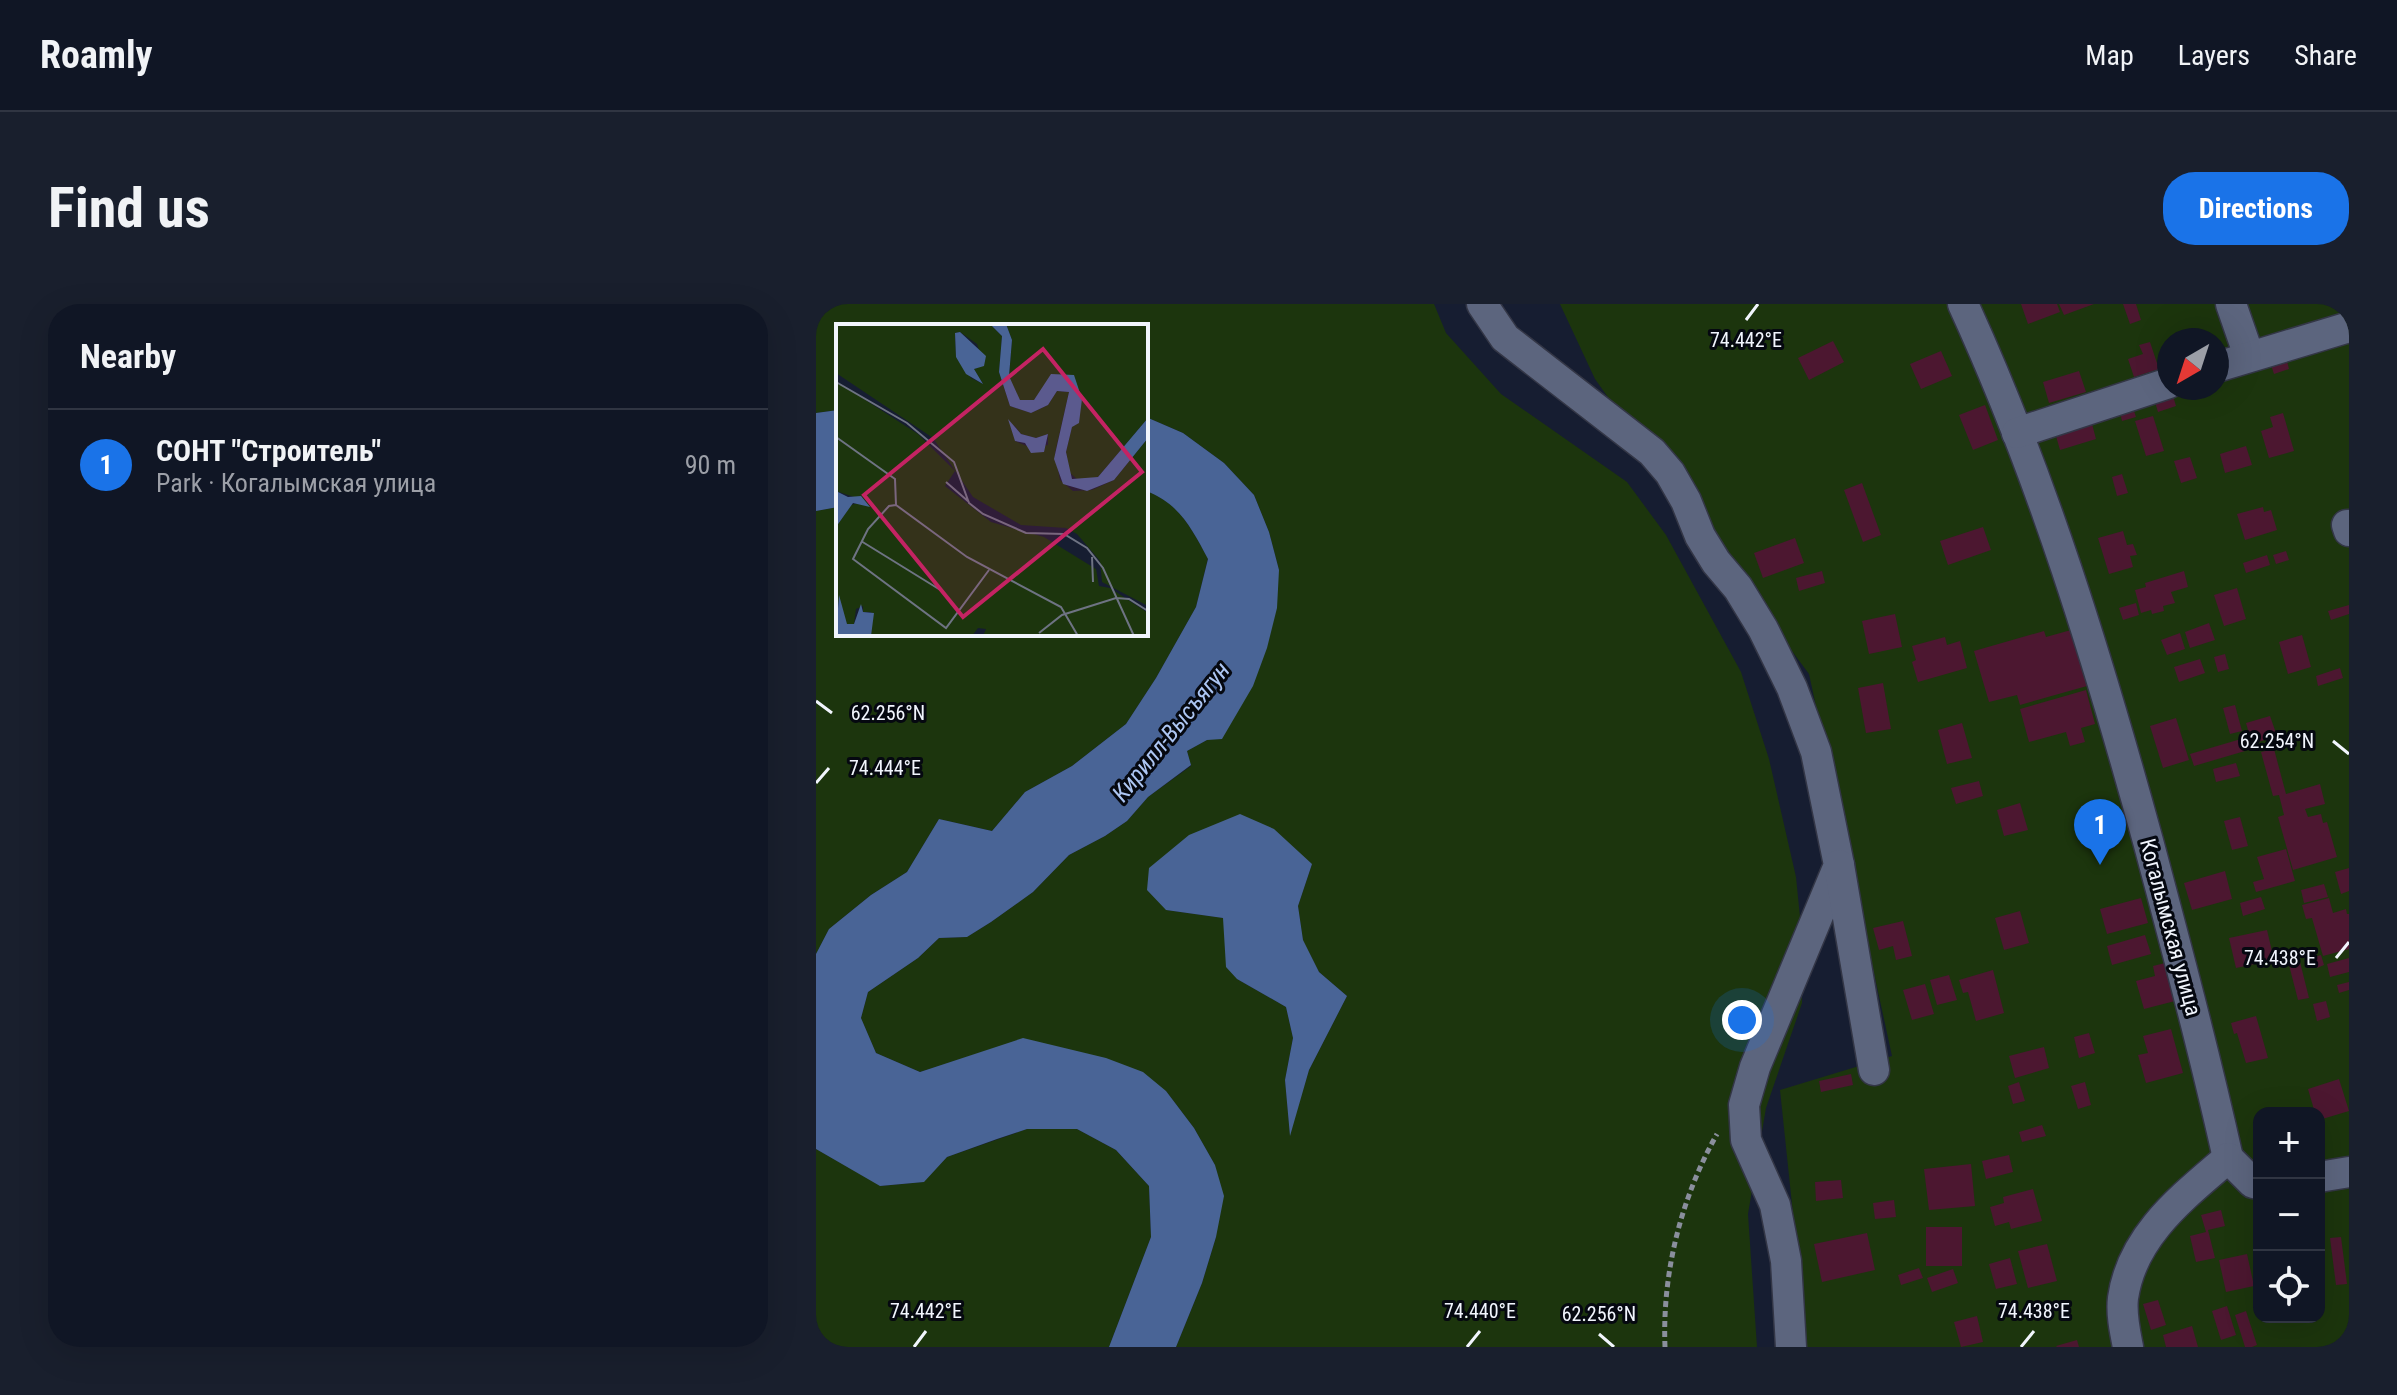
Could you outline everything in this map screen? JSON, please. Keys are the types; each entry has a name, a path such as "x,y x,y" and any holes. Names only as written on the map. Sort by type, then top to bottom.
{"street":[{"path":"1482,304 1505,338 1652,452 1670,473 1716,562 1738,588 1763,629 1792,688 1816,752 1874,1070"},
{"name":"Когалымская улица","path":"1963,304 2017,433 2076,597 2121,743 2200,1036 2228,1158"},
{"path":"2231,304 2249,356"},
{"path":"2229,363 2349,327"},
{"path":"2017,433 2157,387"},
{"path":"1791,1347 1783,1247 1775,1205 1746,1140 1744,1105 1755,1067 1839,865"},
{"path":"2128,1347 2123,1299 2132,1266 2150,1233 2174,1205 2228,1158 2253,1183"},
{"path":"2325,1176 2349,1172"}],"path":[{"path":"1665,1347 1664,1318 1677,1231 1702,1161 1717,1134"}],"green space":[{"path":"816,304 1434,304 1446,333 1501,394 1627,482 1666,535 1741,672 1769,759 1796,877 1802,937 1802,1003 1766,1108 1748,1214 1757,1347 1176,1347 1202,1283 1216,1237 1215,1165 1194,1128 1166,1091 983,1052 920,1072 876,1053 861,1018 868,992 918,958 939,938 967,937 991,922 1033,892 1069,855 1127,821 1148,797 1191,766 1187,751 1207,740 1279,570 1269,532 1254,495 1224,463 1183,433 1148,418 1148,324 836,324 836,410 816,413","holes":["1312,864 1298,906 1303,941 1319,972 1347,996 1309,1070 1290,1133 1285,1080 1293,1038 1286,1007 1237,979 1224,918 1166,910"]},
{"path":"1560,304 2349,304 2349,1347 1807,1347 1780,1090 1892,1056 1809,674 1595,379"},
{"path":"1148,492 1176,510 1208,558 1196,607 1126,724 1072,766 1025,792 992,831 939,819 907,872 871,895 829,929 816,954 816,511 836,507 836,636 1148,636"},
{"path":"1027,1129 1077,1129 1116,1150 1149,1186 1151,1237 1109,1347 816,1347 816,1149 881,1186 923,1182 947,1157"}],"water":[{"path":"836,410 836,507 816,511 816,413"},
{"name":"Кирилл-Высъягун","path":"1148,418 1183,433 1224,463 1254,495 1269,532 1279,570 1277,608 1253,686 1222,739 1207,740 1187,751 1191,765 1148,797 1127,821 1069,855 1033,892 967,937 939,938 918,958 868,992 861,1018 876,1053 920,1072 1023,1038 1106,1058 1143,1072 1166,1091 1194,1128 1215,1165 1224,1196 1202,1283 1176,1347 1109,1347 1151,1237 1149,1186 1116,1150 1077,1129 1027,1129 947,1157 924,1182 880,1186 816,1149 816,954 829,929 871,895 907,872 939,819 992,831 1025,792 1072,766 1126,724 1196,607 1208,559 1190,527 1176,510 1148,492"},
{"path":"1240,814 1274,829 1312,864 1298,906 1303,940 1319,972 1347,996 1309,1070 1290,1136 1285,1080 1293,1038 1286,1007 1237,979 1226,967 1223,918 1166,910 1147,890 1149,868 1189,835"}],"building":[{"path":"2021,304 2057,304 2060,312 2028,324"},
{"path":"2059,304 2094,304 2064,315"},
{"path":"2123,304 2136,304 2141,320 2130,324"},
{"path":"1833,341 1844,362 1809,380 1798,358"},
{"path":"2150,342 2157,370 2134,377 2128,359 2143,354 2139,345"},
{"path":"1941,351 1952,376 1921,389 1910,364"},
{"path":"2287,361 2289,369 2274,374 2271,365"},
{"path":"2079,371 2086,392 2049,403 2043,382"},
{"path":"2174,400 2176,406 2158,412 2155,402"},
{"path":"1985,405 1998,440 1973,450 1959,415"},
{"path":"2133,408 2136,417 2122,421 2120,412"},
{"path":"2283,413 2294,451 2269,458 2261,431 2273,427 2270,417"},
{"path":"2153,416 2164,451 2146,456 2135,421"},
{"path":"2091,420 2096,439 2060,450 2056,436 2073,431 2071,426"},
{"path":"2246,446 2252,465 2225,473 2220,454"},
{"path":"2190,457 2197,478 2181,483 2174,461"},
{"path":"2122,474 2128,493 2117,496 2112,477"},
{"path":"1862,483 1881,535 1863,542 1844,490"},
{"path":"2263,507 2264,512 2271,510 2277,530 2245,540 2237,514"},
{"path":"1983,527 1991,550 1948,565 1940,541"},
{"path":"2123,531 2127,545 2133,544 2137,555 2130,556 2133,567 2109,574 2098,538"},
{"path":"1795,538 1804,563 1763,578 1754,553"},
{"path":"2286,551 2289,560 2276,564 2273,555"},
{"path":"2267,555 2270,565 2246,573 2243,563"},
{"path":"1822,571 1825,583 1799,591 1796,578"},
{"path":"2184,571 2188,587 2171,592 2175,603 2163,606 2164,611 2141,613 2135,590 2146,587 2145,583"},
{"path":"2237,588 2246,619 2224,626 2214,595"},
{"path":"2136,603 2139,615 2123,620 2119,608"},
{"path":"2349,605 2349,614 2331,620 2328,611"},
{"path":"1895,614 1902,647 1869,654 1862,621"},
{"path":"2209,623 2215,640 2190,648 2185,632"},
{"path":"2071,630 2087,686 2020,705 2017,695 1989,702 1974,651 2044,631 2046,637"},
{"path":"2180,633 2185,649 2167,655 2161,640"},
{"path":"2302,635 2311,667 2288,674 2279,642"},
{"path":"1945,637 1947,645 1960,641 1967,668 1918,682 1912,662 1916,660 1912,646"},
{"path":"2225,654 2229,669 2218,672 2214,657"},
{"path":"2200,659 2205,673 2179,682 2174,667"},
{"path":"2340,668 2343,678 2318,686 2316,676"},
{"path":"1883,683 1891,729 1866,733 1858,688"},
{"path":"2086,690 2095,724 2081,728 2085,742 2070,746 2066,732 2029,742 2020,709"},
{"path":"2235,705 2242,731 2230,734 2223,708"},
{"path":"2270,716 2277,736 2252,744 2246,723"},
{"path":"2176,718 2189,760 2163,768 2150,726"},
{"path":"1962,723 1972,758 1947,764 1938,730"},
{"path":"2241,739 2245,751 2194,766 2190,754"},
{"path":"2274,749 2286,794 2320,784 2325,804 2305,809 2308,817 2321,814 2323,823 2327,822 2337,857 2293,870 2278,817 2284,815 2279,795 2273,796 2261,752"},
{"path":"2236,763 2240,776 2216,782 2213,769"},
{"path":"1979,781 1983,796 1956,804 1951,788"},
{"path":"2020,803 2028,830 2004,836 1997,810"},
{"path":"2240,817 2248,846 2232,850 2224,821"},
{"path":"2286,849 2295,881 2256,892 2253,882 2264,879 2257,857"},
{"path":"2349,868 2349,891 2341,894 2335,872"},
{"path":"2225,871 2232,899 2192,910 2184,883"},
{"path":"2324,884 2328,897 2304,903 2301,890"},
{"path":"2261,897 2265,909 2243,916 2240,903"},
{"path":"2141,898 2148,923 2107,934 2100,909"},
{"path":"2329,898 2333,913 2346,909 2349,914 2349,949 2323,956 2312,918 2306,919 2302,905"},
{"path":"2020,911 2029,943 2004,950 1995,918"},
{"path":"1903,921 1912,956 1896,960 1893,946 1879,950 1873,928"},
{"path":"2267,930 2274,960 2236,968 2229,938"},
{"path":"2145,935 2151,954 2112,965 2107,946"},
{"path":"2321,955 2324,965 2317,968 2314,957"},
{"path":"2349,958 2349,972 2330,977 2327,964"},
{"path":"2300,962 2309,998 2298,1000 2289,965"},
{"path":"2165,963 2175,1001 2144,1009 2136,981 2155,976 2153,966"},
{"path":"1993,970 2004,1013 1976,1021 1968,992 1963,993 1959,980"},
{"path":"1949,975 1957,1000 1937,1005 1930,980"},
{"path":"2349,982 2349,990 2339,993 2337,985"},
{"path":"1925,984 1934,1014 1912,1020 1903,990"},
{"path":"2326,1001 2330,1017 2317,1021 2313,1004"},
{"path":"2256,1016 2268,1058 2246,1063 2231,1023"},
{"path":"2171,1029 2183,1073 2146,1083 2138,1055 2148,1053 2143,1036"},
{"path":"2089,1033 2095,1053 2079,1058 2074,1037"},
{"path":"2044,1047 2049,1068 2015,1078 2009,1056"},
{"path":"1851,1074 1853,1085 1821,1092 1819,1081"},
{"path":"2339,1079 2349,1111 2325,1118 2325,1107 2313,1107 2308,1089"},
{"path":"2019,1082 2025,1101 2013,1104 2008,1086"},
{"path":"2085,1082 2091,1105 2078,1109 2071,1086"},
{"path":"2042,1125 2046,1136 2022,1142 2019,1132"},
{"path":"2009,1155 2013,1172 1986,1179 1982,1161"},
{"path":"1971,1164 1975,1206 1929,1210 1924,1169"},
{"path":"1841,1180 1843,1198 1816,1201 1815,1182"},
{"path":"2033,1189 2042,1221 2011,1229 2009,1222 1995,1226 1990,1207 2004,1203 2003,1197"},
{"path":"1894,1200 1896,1217 1875,1219 1873,1203"},
{"path":"2221,1210 2225,1226 2208,1230 2215,1258 2196,1262 2190,1236 2206,1232 2201,1215"},
{"path":"1926,1227 1962,1227 1962,1266 1926,1266"},
{"path":"1867,1233 1875,1270 1822,1282 1814,1244"},
{"path":"2341,1237 2347,1284 2336,1285 2330,1238"},
{"path":"2047,1244 2057,1281 2028,1288 2018,1251"},
{"path":"2247,1254 2253,1286 2226,1292 2219,1260"},
{"path":"2010,1258 2017,1284 1996,1289 1989,1264"},
{"path":"1919,1268 1923,1278 1901,1285 1898,1275"},
{"path":"1953,1269 1958,1283 1932,1292 1927,1278"},
{"path":"2158,1300 2166,1325 2151,1330 2143,1304"},
{"path":"2227,1306 2236,1335 2221,1340 2212,1311"},
{"path":"2246,1311 2257,1345 2252,1347 2245,1347 2235,1315"},
{"path":"1977,1316 1983,1342 1961,1347 1954,1322"},
{"path":"2192,1326 2198,1347 2166,1347 2163,1335"},
{"path":"2077,1340 2079,1347 2056,1346"}],"place":[{"name":"СОНТ \"Строитель\"","path":"2100,865"}]}
